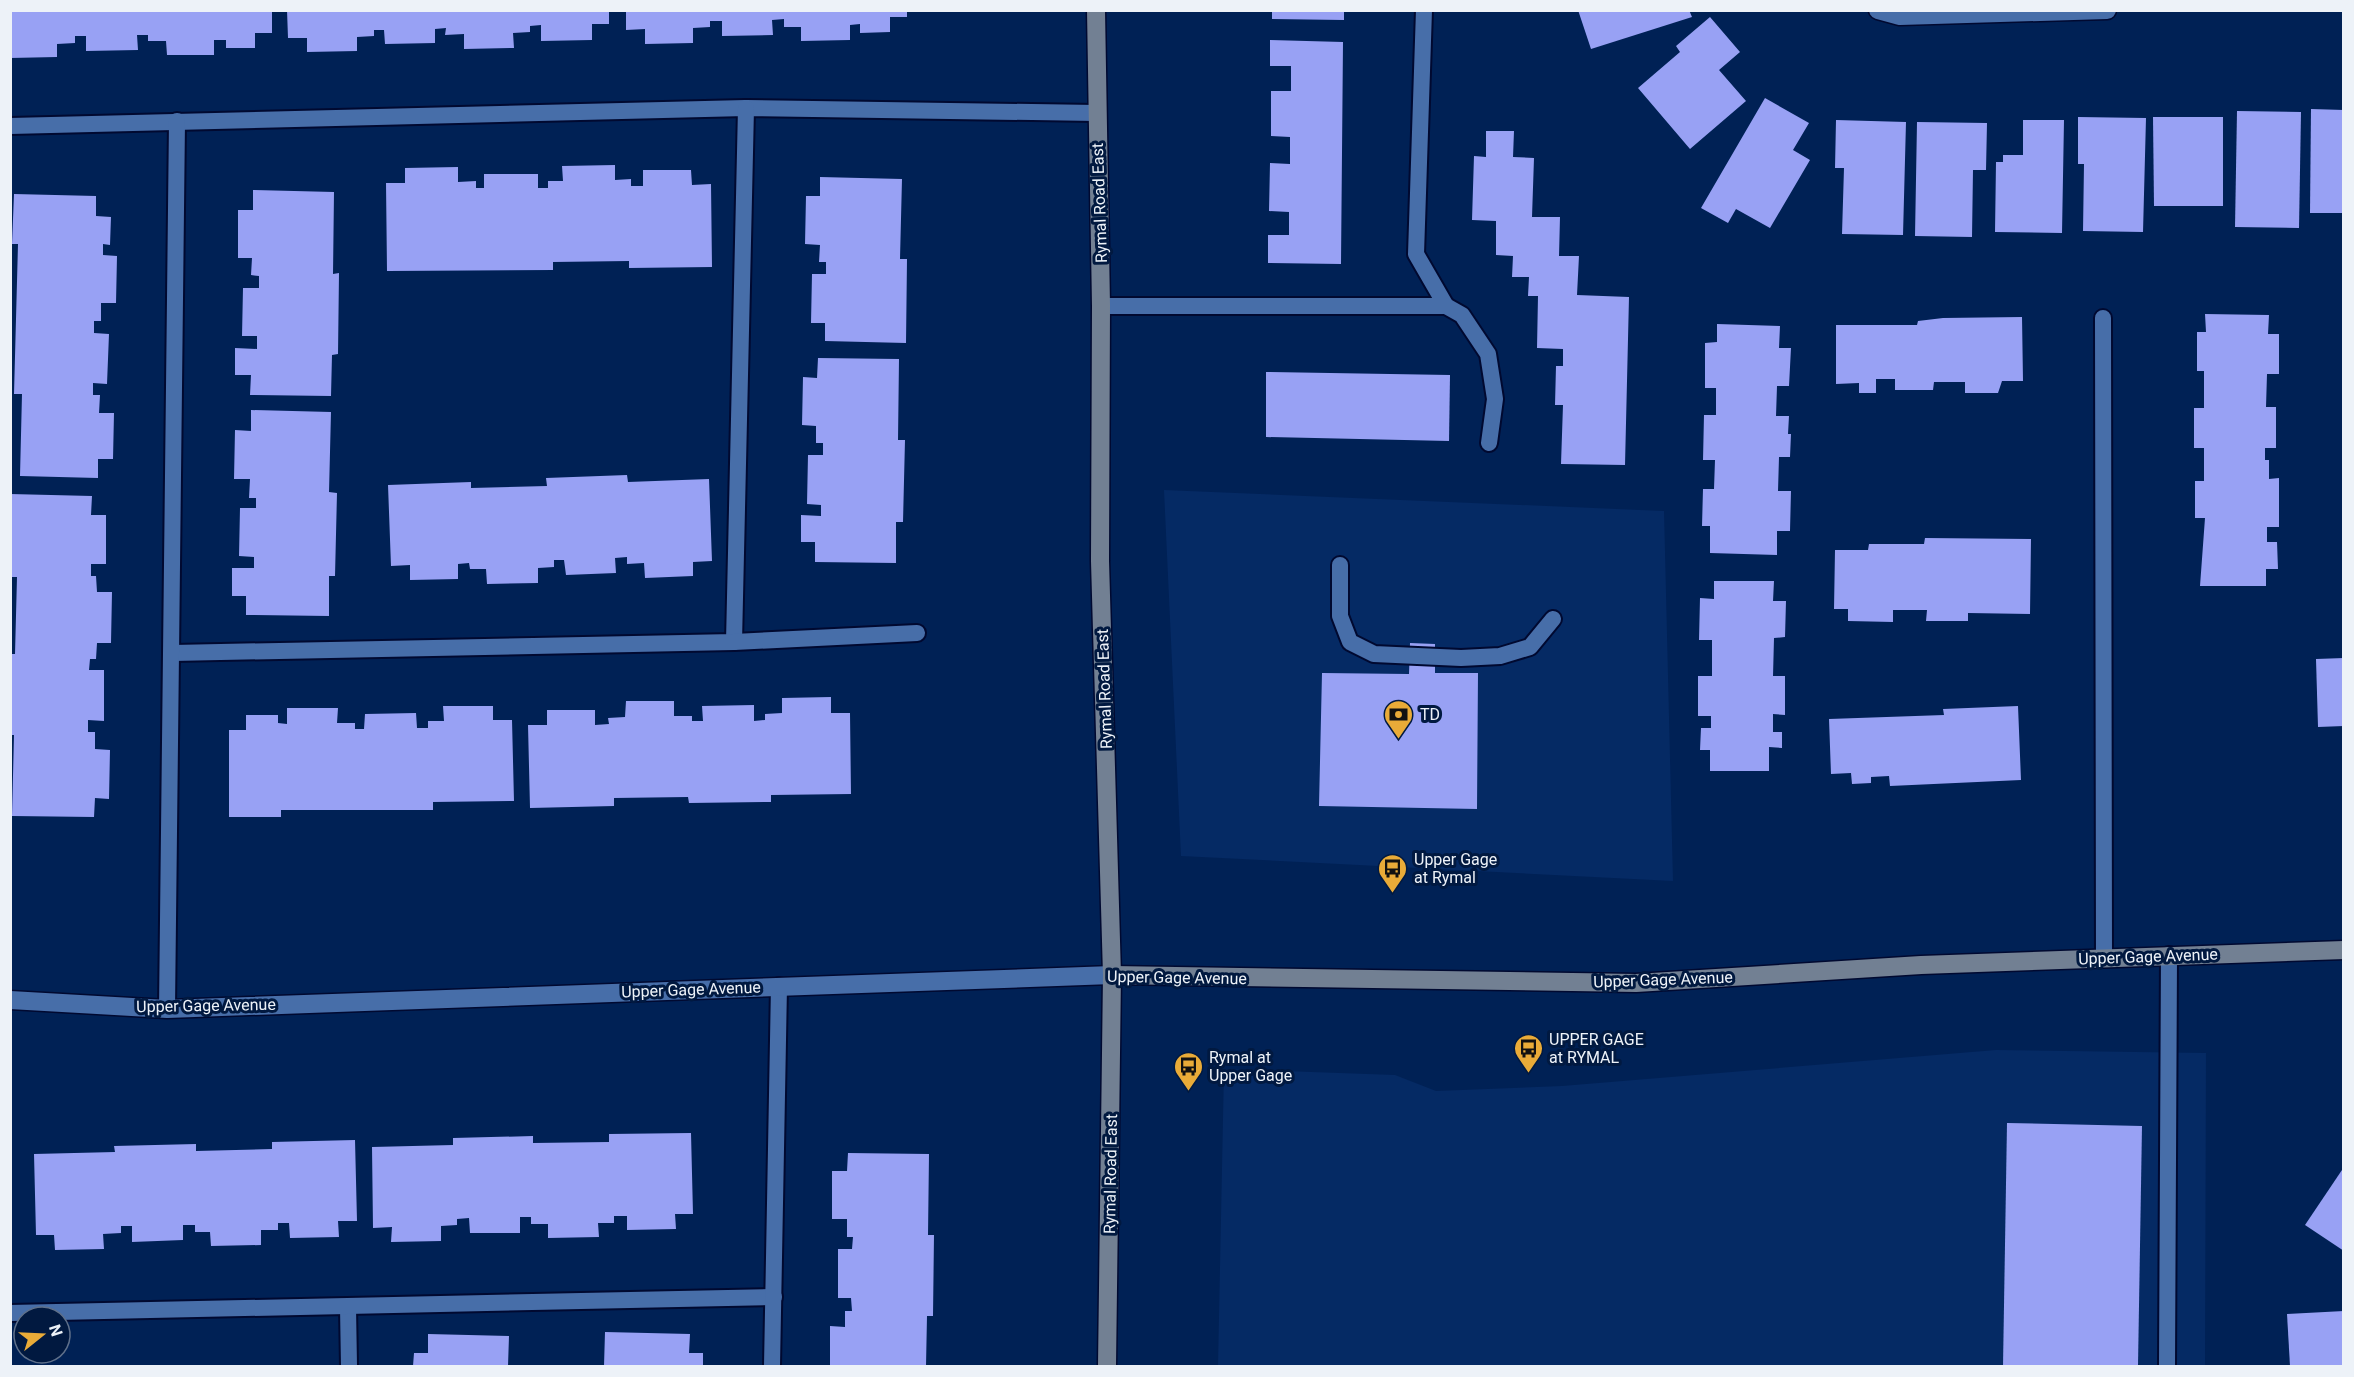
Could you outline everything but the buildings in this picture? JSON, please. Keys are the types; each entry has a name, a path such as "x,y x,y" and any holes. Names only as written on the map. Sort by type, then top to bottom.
{"main road":[{"name":"Rymal Road East","path":"1096,10 1101,306 1100,561 1112,975 1107,1366"},
{"name":"Upper Gage Avenue","path":"1112,975 1636,983 2104,957 2343,950"}],"street":[{"path":"1878,10 1900,16 2107,10"},
{"name":"Upper Gage Avenue","path":"10,1000 167,1009 1112,975"}],"lane":[{"path":"1424,10 1416,254 1446,306"},
{"path":"10,126 746,108 1096,112"},
{"path":"734,642 746,108"},
{"path":"167,1009 173,653 177,121"},
{"path":"1101,306 1446,306 1462,315 1488,354 1495,399 1489,443"},
{"path":"2103,318 2104,957"},
{"path":"1340,565 1340,616 1350,642 1374,654 1461,658 1500,656 1530,647 1553,619"},
{"path":"173,653 734,642 917,633"},
{"path":"2167,1366 2169,955"},
{"path":"772,1366 779,986"},
{"path":"10,1313 774,1297"},
{"path":"348,1306 349,1366"}],"shaded area":[{"path":"1164,490 1664,511 1673,881 1181,856"},
{"path":"1996,1050 2206,1053 2205,1366 1218,1366 1224,1069 1395,1075 1436,1091 1562,1086"}],"place":[{"name":"TD","path":"1399,740"},
{"name":"Upper Gage at Rymal","path":"1393,894"},
{"name":"UPPER GAGE at RYMAL","path":"1528,1074"},
{"name":"Rymal at Upper Gage","path":"1188,1092"}]}
